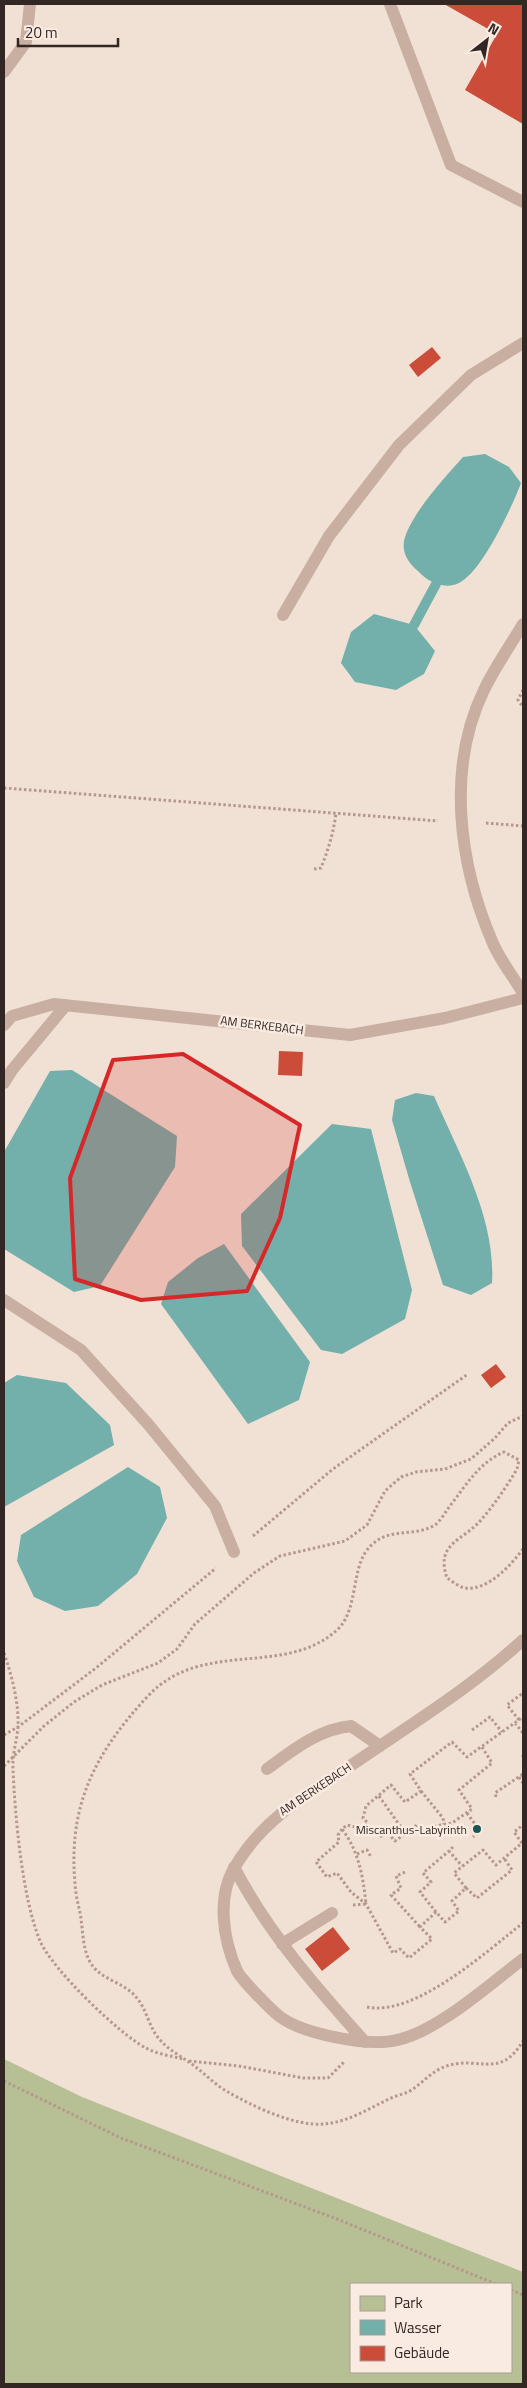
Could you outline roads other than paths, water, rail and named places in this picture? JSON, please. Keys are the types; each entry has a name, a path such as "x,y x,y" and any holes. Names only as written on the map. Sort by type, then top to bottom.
{"lane":[{"path":"4,72 26,42 30,4"},
{"path":"390,4 451,164 523,202"},
{"path":"282,615 329,536 400,444 470,374 523,343"},
{"path":"523,624 484,690 467,738 460,799 468,872 492,943 523,993"},
{"name":"AM BERKEBACH","path":"4,1025 12,1016 54,1004 350,1035 445,1018 523,998"},
{"path":"4,1083 12,1070 66,1005"},
{"path":"4,1300 81,1350 148,1424 215,1506 234,1552"},
{"name":"AM BERKEBACH","path":"523,1640 495,1666 278,1814 252,1839 234,1867 223,1900 224,1928 238,1973 280,2017 336,2037 364,2042 397,2040 419,2032 465,2003 523,1959"},
{"path":"267,1769 300,1745 335,1727 350,1726 380,1746"},
{"path":"234,1867 252,1903 282,1944 364,2042"},
{"path":"282,1944 332,1913"}],"water":[{"path":"485,454 509,467 521,483 495,538 468,577 453,585 437,584 422,575 412,565 404,550 404,541 413,520 421,508 463,457"},
{"path":"374,614 414,625 435,651 424,674 396,690 355,682 341,663 351,632"},
{"path":"72,1070 177,1136 175,1167 100,1286 74,1292 4,1249 4,1152 50,1071"},
{"path":"416,1093 434,1096 474,1187 482,1211 492,1259 492,1283 471,1295 443,1285 392,1120 395,1100"},
{"path":"332,1124 371,1129 412,1290 405,1319 342,1354 321,1350 242,1246 241,1214"},
{"path":"224,1244 310,1362 299,1400 248,1424 161,1304 168,1282 198,1258"},
{"path":"17,1375 66,1383 110,1425 114,1445 4,1507 4,1383"},
{"path":"128,1467 160,1487 167,1518 137,1574 98,1606 65,1611 34,1597 17,1561 21,1535"}],"waterway":[{"path":"414,625 436,584"}],"place":[{"name":"Miscanthus-Labyrinth","path":"477,1829"}]}
